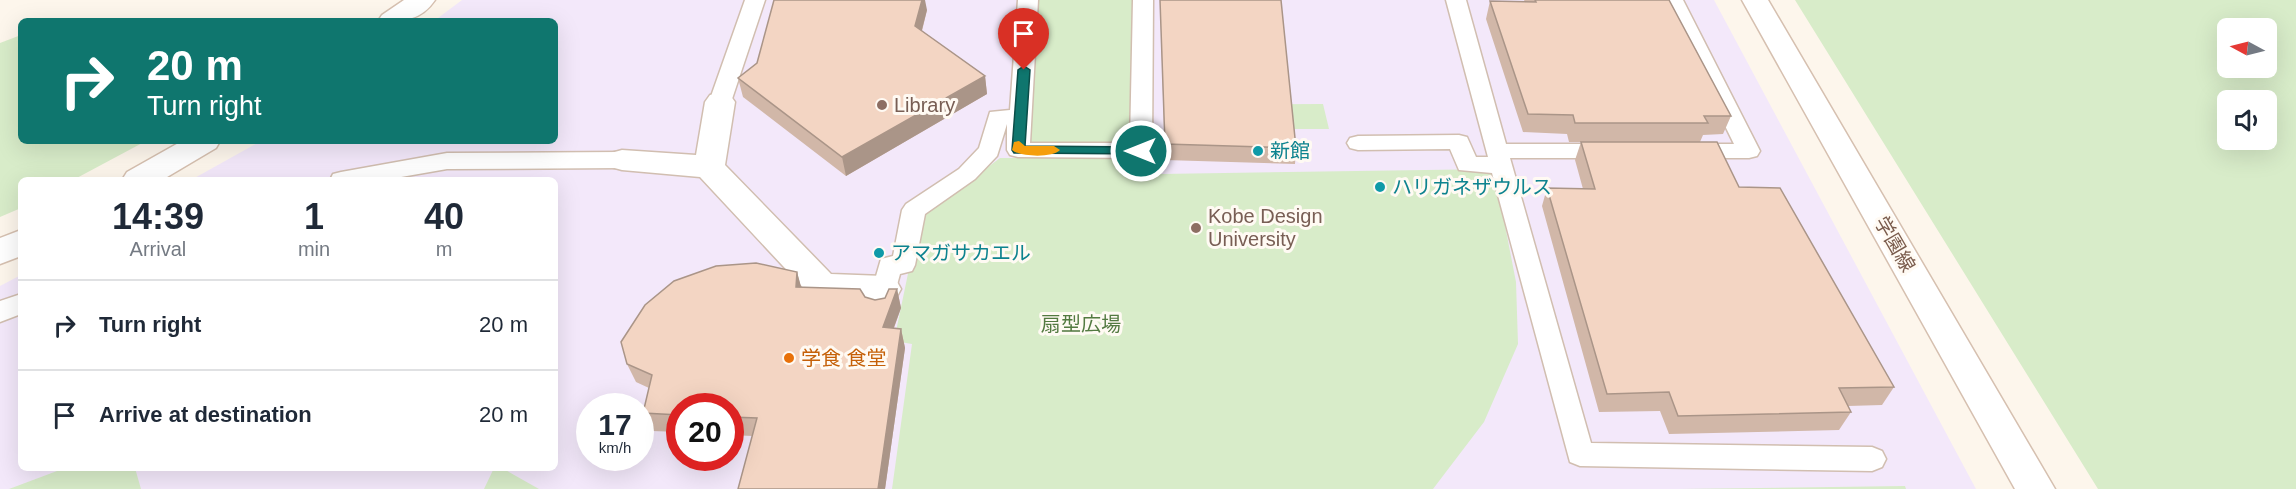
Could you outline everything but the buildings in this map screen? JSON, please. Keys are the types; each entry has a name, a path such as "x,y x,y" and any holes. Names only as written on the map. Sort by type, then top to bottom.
{"street":[{"path":"396,18 422,0"},
{"name":"学園線","path":"1755,0 2035,489"},
{"path":"709,167 720,102"},
{"path":"143,177 200,144"},
{"path":"622,160 709,167 822,286 882,298"},
{"path":"0,252 18,243"}],"lane":[{"path":"720,102 755,0"},
{"path":"1028,0 1018,150 1141,151 1143,0"},
{"path":"1456,0 1580,454 1872,459"},
{"path":"1672,151 1749,151 1673,0"},
{"path":"882,298 890,264 903,265 914,210 968,174 989,152 998,117 1021,117"},
{"path":"1358,143 1459,142 1467,165 1499,158 1637,151"},
{"path":"358,177 447,161 622,160"},
{"path":"0,312 18,304"}],"shaded area":[{"name":"Kobe Design University","path":"462,0 1714,0 1976,489 0,489 0,286 18,277 18,471 558,471 558,177 196,177 256,144 558,144 558,18 438,18"}],"green space":[{"path":"1031,0 1143,0 1141,151 1018,150"},
{"path":"1795,0 2296,0 2296,489 2098,489"},
{"path":"18,36 18,144 140,144 79,177 18,177 18,209 0,217 0,43"},
{"path":"1323,104 1329,129 1177,129 1177,105"},
{"name":"扇型広場","path":"1000,158 1132,158 1132,165 1160,174 1494,169 1516,282 1518,344 1484,422 1433,489 892,489 912,344 894,341 921,211 956,191"},
{"path":"57,471 136,471 141,489 9,489"},
{"path":"493,471 507,471 539,489 484,489"},
{"path":"1905,486 1906,489 1679,489"}],"slow traffic":[{"path":"1019,145 1018,150 1054,150"}],"place":[{"name":"Library","path":"882,105"},
{"name":"新館","path":"1258,151"},
{"name":"ハリガネザウルス","path":"1380,187"},
{"name":"Kobe Design University","path":"1196,228"},
{"name":"アマガサカエル","path":"879,253"},
{"name":"学食 食堂","path":"789,358"}],"route":[{"path":"1024,70 1018,150 1141,151"}]}
